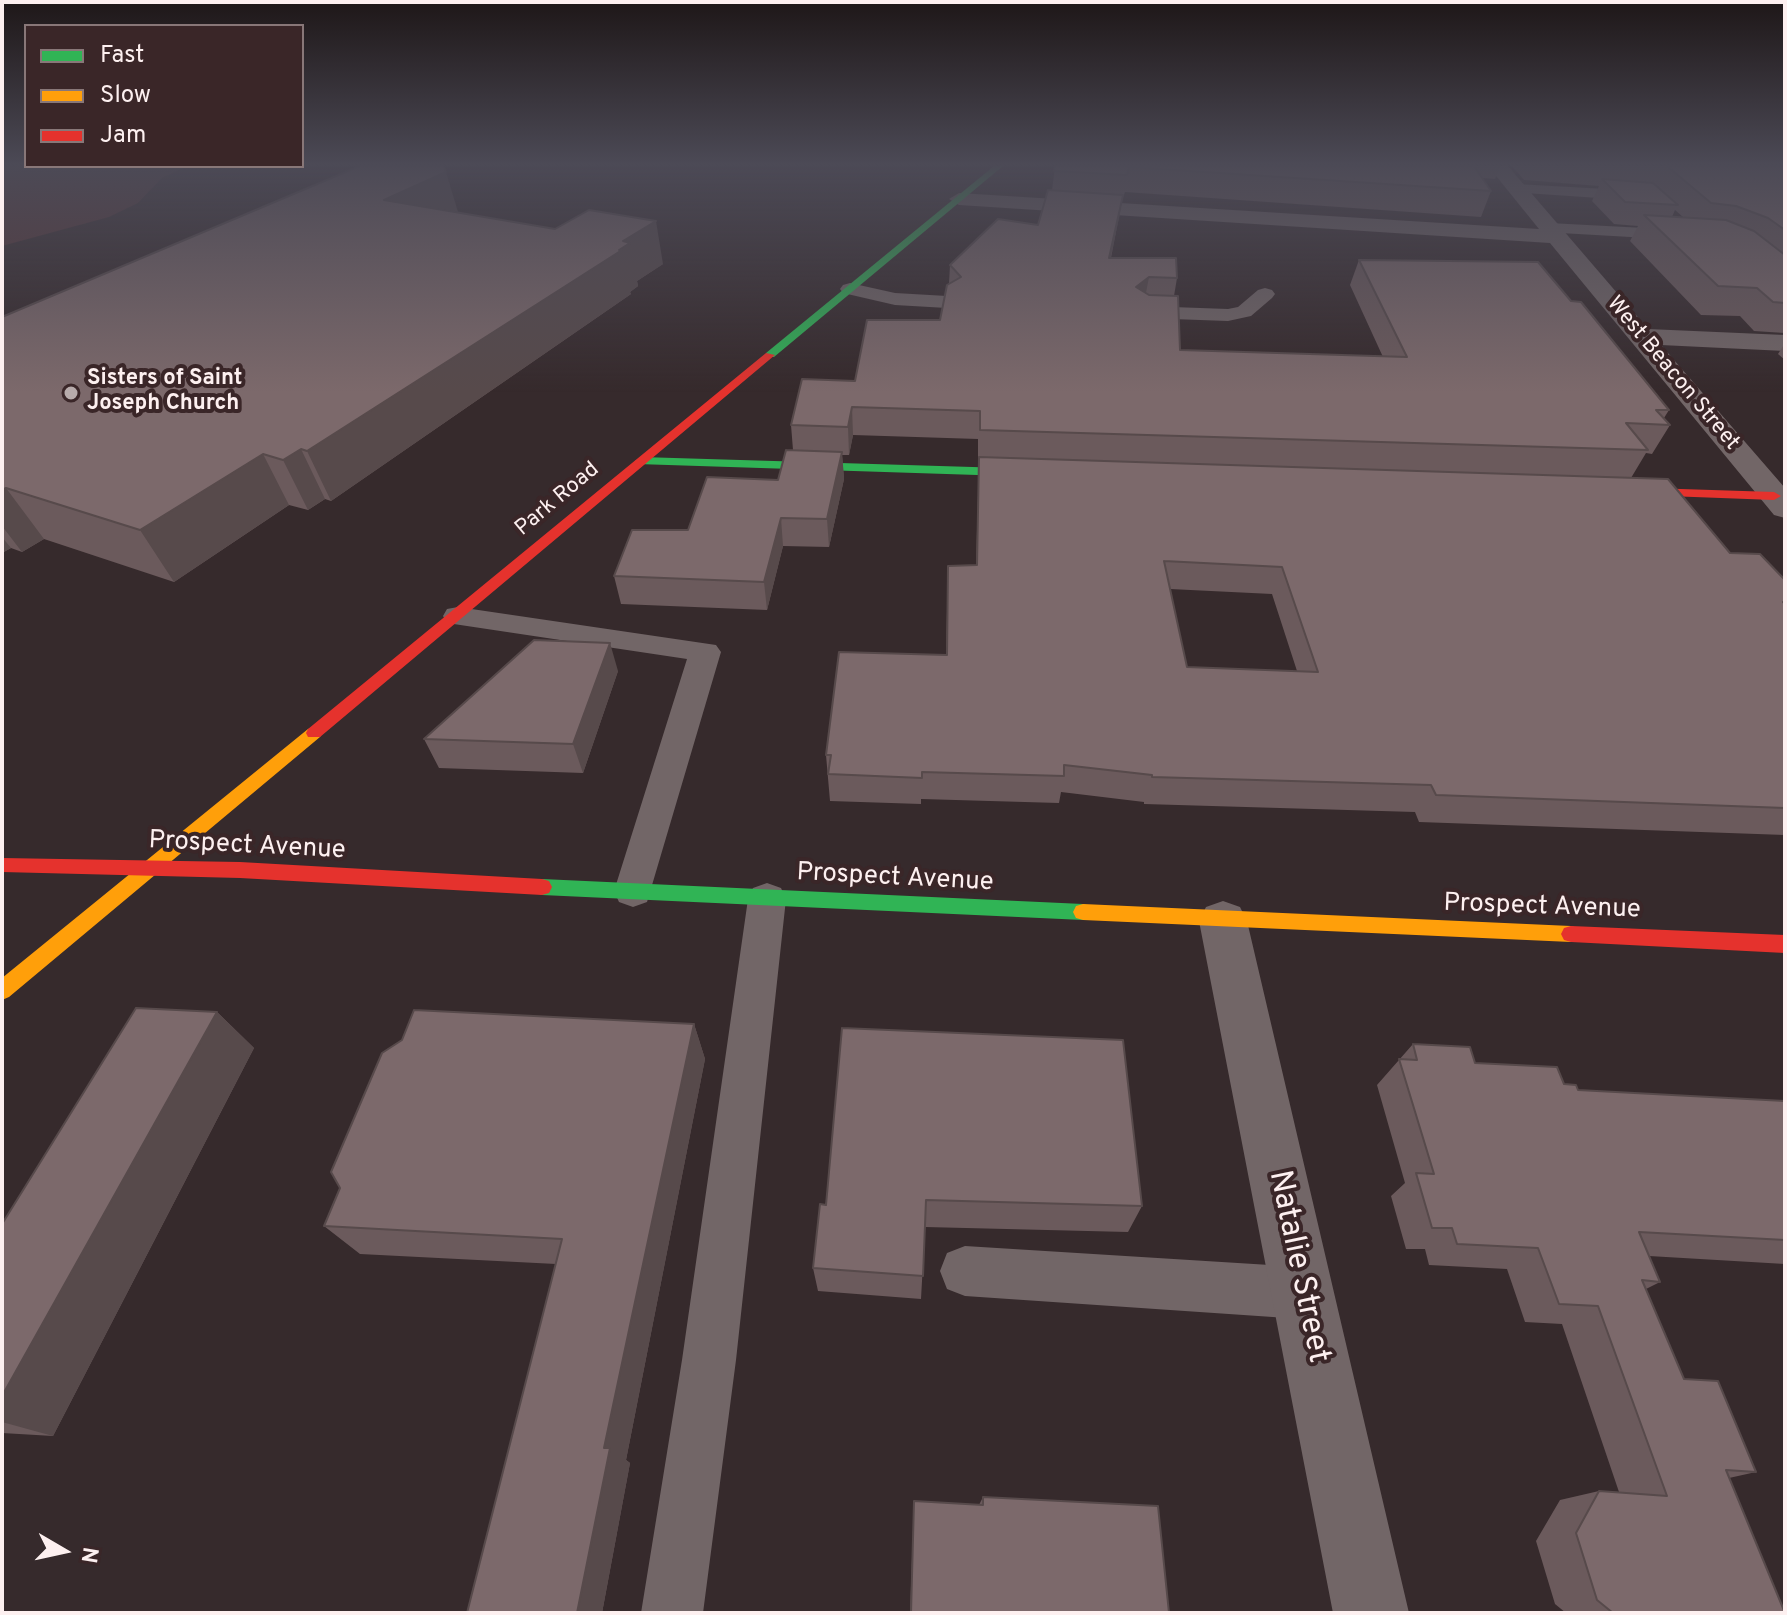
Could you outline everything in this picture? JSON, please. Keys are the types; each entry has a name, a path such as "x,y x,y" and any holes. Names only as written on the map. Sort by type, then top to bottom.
{"main road":[{"name":"Park Road","path":"2,991 908,241"},
{"path":"641,461 1058,474"},
{"path":"1599,491 1779,502"},
{"name":"Prospect Avenue","path":"2,865 240,870 1223,921 1785,944"}],"street":[{"name":"West Beacon Street","path":"1561,241 1779,502"},
{"path":"1641,336 1785,343"},
{"name":"Natalie Street","path":"1223,921 1371,1613"}],"lane":[{"path":"850,289 895,299 947,302"},
{"path":"1144,312 1244,312 1265,294"},
{"path":"458,616 705,652 633,891"},
{"path":"672,1613 709,1360 767,899"},
{"path":"965,1271 1302,1293"}],"building":[{"path":"181,241 630,243 307,451 301,449 283,460 263,454 140,530 6,488 2,490 2,317"},
{"path":"975,241 1113,241 1109,258 1176,258 1177,278 1149,277 1136,287 1149,295 1178,296 1180,350 1407,357 1359,260 1538,262 1571,301 1581,302 1669,410 1656,410 1670,425 1626,423 1648,450 980,430 980,411 852,407 848,427 791,425 802,379 855,381 867,320 940,320 947,285 961,277 950,265"},
{"path":"1671,241 1767,241 1785,255 1785,303 1773,302 1757,288 1718,286"},
{"path":"786,450 842,452 827,519 781,518 764,582 614,576 632,530 688,530 707,477 778,480"},
{"path":"979,457 1668,479 1730,553 1760,554 1785,580 1785,808 1436,795 1431,785 1152,777 1064,765 1064,776 922,772 922,778 828,774 831,755 826,755 839,652 947,655 948,566 977,565","holes":["1164,561 1282,567 1318,672 1187,667"]},
{"path":"534,640 610,643 573,744 424,739"},
{"path":"136,1008 217,1012 2,1396 2,1224"},
{"path":"414,1010 694,1024 604,1448 610,1448 577,1613 467,1613 562,1239 324,1226 340,1188 331,1172 382,1053 402,1040"},
{"path":"842,1028 1123,1040 1142,1206 926,1200 923,1276 813,1268 820,1204 826,1205"},
{"path":"1413,1044 1470,1047 1475,1063 1557,1067 1564,1084 1576,1085 1578,1090 1785,1101 1785,1240 1639,1232 1660,1282 1642,1280 1684,1379 1718,1381 1756,1472 1726,1470 1785,1613 1613,1613 1597,1600 1576,1533 1599,1491 1667,1496 1598,1306 1559,1304 1538,1248 1457,1244 1452,1228 1432,1228 1416,1173 1434,1174 1399,1059 1417,1060"},
{"path":"983,1497 1158,1506 1169,1613 911,1613 914,1501 983,1505"}],"traffic: fast":[{"path":"770,355 908,241"},
{"path":"641,461 1039,473"},
{"path":"542,887 1083,912"}],"traffic: slow":[{"path":"2,991 314,733"},
{"path":"1083,912 1571,934"}],"traffic: jam":[{"path":"314,733 770,355"},
{"path":"1619,491 1774,496"},
{"path":"2,865 240,870 542,887"},
{"path":"1571,934 1785,944"}],"place":[{"name":"Sisters of Saint Joseph Church","path":"71,393"}]}
